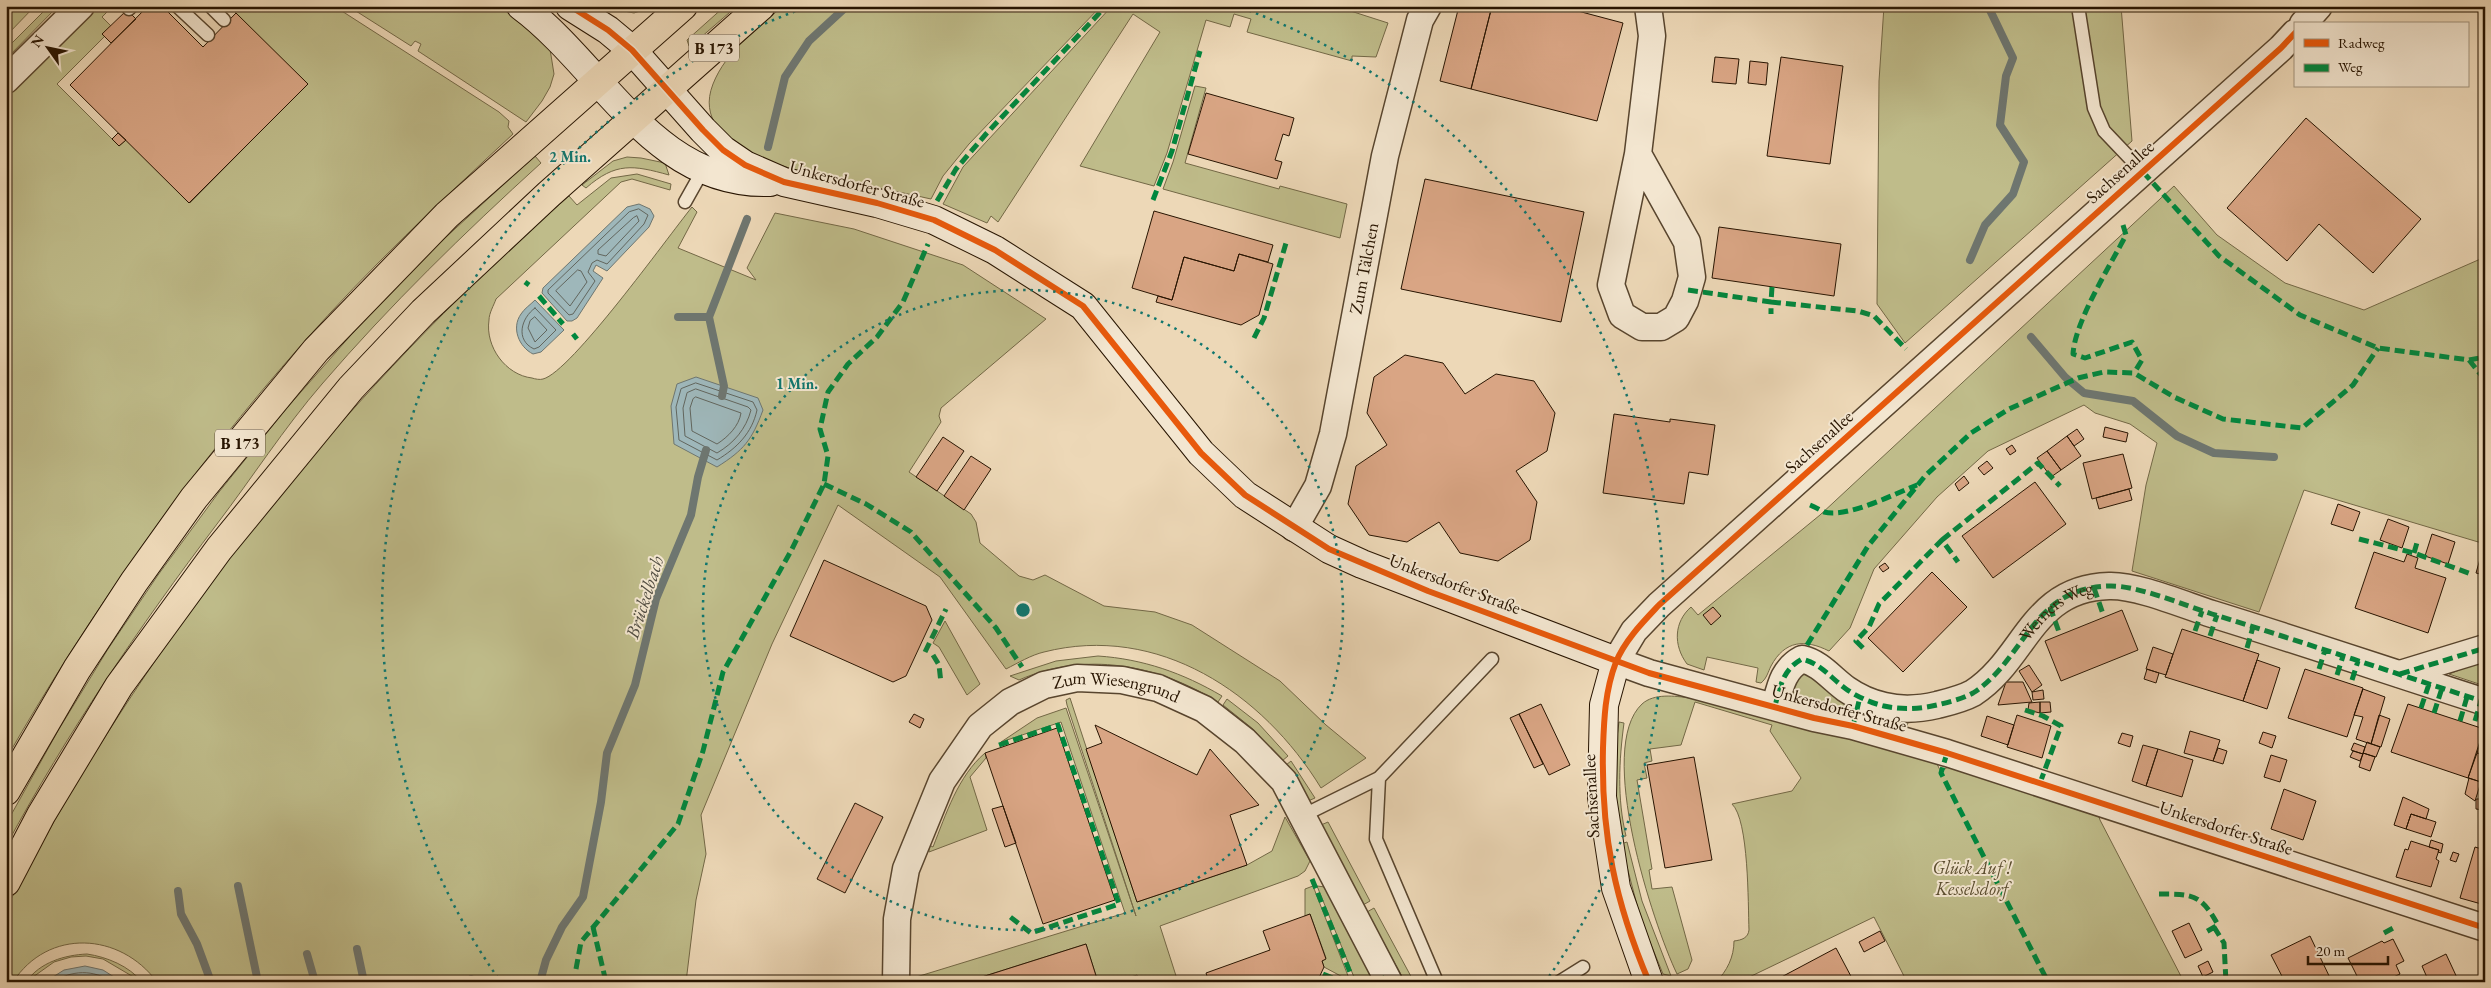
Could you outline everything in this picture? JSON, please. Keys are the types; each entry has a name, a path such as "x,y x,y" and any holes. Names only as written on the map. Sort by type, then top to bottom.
{"main road":[{"name":"B 173","path":"6,791 77,669 134,582 194,498 316,350 447,216 683,6"},
{"name":"B 173","path":"6,882 41,815 119,686 219,549 332,411 423,312 549,194 761,6"}],"street":[{"path":"6,80 81,6"},
{"name":"Unkersdorfer Straße","path":"521,6 555,34 632,120 674,153 703,170 751,183 784,182"},
{"name":"Unkersdorfer Straße","path":"570,6 608,30 632,50 723,150 745,165 784,182 876,203 934,220 996,250 1083,306 1201,453 1245,495 1329,549 1362,564 1649,672 1947,753 2485,928"},
{"name":"Zum Tälchen","path":"1294,528 1318,486 1333,434 1385,156 1420,20 1428,6"},
{"path":"1638,154 1687,242 1692,277 1685,301 1676,318 1661,327 1642,327 1622,315 1611,285 1638,154 1652,36 1648,6"},
{"path":"2305,22 2319,6"},
{"name":"Sachsenallee","path":"1649,982 1616,888 1602,797 1604,706 1616,661 1634,631 1659,605 2143,172 2294,33"},
{"name":"Werners Weg","path":"1775,706 1782,680 1788,668 1802,659 1819,666 1847,690 1884,706 1907,709 1955,701 1972,693 2006,663 2034,622 2050,607 2068,596 2094,588 2109,586 2126,587 2485,702"},
{"path":"2400,674 2485,648"},
{"name":"Zum Wiesengrund","path":"896,982 897,919 906,869 942,781 980,726 1010,702 1044,685 1077,678 1122,680 1158,688 1204,709 1245,740 1284,782 1389,982"}],"lane":[{"path":"177,6 208,35"},
{"path":"210,6 224,20"},
{"path":"2078,6 2094,108 2104,131 2143,172"},
{"path":"685,202 703,170"},
{"path":"1302,816 1379,778 1492,659"},
{"path":"1379,778 1376,839 1437,982"},
{"path":"1559,982 1584,967"}],"green space":[{"path":"6,6 35,6 6,36"},
{"path":"49,6 58,6 6,59 6,49"},
{"path":"95,6 113,6 102,17 113,28 57,84 119,146 126,140 190,203 307,84 229,6 334,6 499,112 509,121 508,127 513,134 432,210 353,289 303,343 220,442 181,492 107,596 38,704 6,759 6,94"},
{"path":"348,6 496,6 527,23 550,49 554,74 550,87 526,122 418,51 421,44 415,41 411,46"},
{"path":"599,6 655,6 634,13"},
{"path":"725,6 737,6 689,46 687,40"},
{"path":"783,6 1101,6 969,144 943,176 931,199 834,179 783,166 757,156 734,143 717,127 709,108 713,84 719,72 743,41"},
{"path":"1112,6 1335,6 1388,23 1376,57 1352,56 1352,61 1247,32 1251,19 1234,14 1230,27 1206,20 1167,153 1154,186 1080,166 1160,32 1133,14 998,222 991,216 987,223 943,204 963,167"},
{"path":"1884,6 2121,6 2132,141 1905,343 1877,304 1879,81"},
{"path":"1195,86 1206,88 1185,163 1279,189 1280,186 1347,204 1340,238 1163,189 1173,162"},
{"path":"535,156 541,163 401,298 322,384 294,418 105,681 54,762 6,846 6,824 59,729 108,649 158,575 219,492 286,409 358,327 434,248"},
{"path":"627,157 665,163 669,175 645,169 625,168 607,174 586,188 582,185 613,161"},
{"path":"637,174 671,184 670,190 632,179 621,182 496,299 489,320 490,340 499,358 506,365 523,376 538,379 543,379 556,371 575,354 596,330 692,207 697,212 678,248 756,280 747,268 775,213 854,229 963,265 1046,319 941,408 939,416 941,422 909,472 971,514 976,522 980,543 1019,576 1033,580 1045,575 1104,606 1155,612 1192,625 1280,681 1326,725 1366,758 1321,788 1297,754 1269,723 1238,696 1204,674 1166,657 1127,648 1086,646 1039,653 1006,669 940,577 838,505 772,644 701,815 706,854 696,900 686,982 157,982 142,965 124,953 104,946 84,943 64,945 45,952 28,964 13,982 6,982 5,920 12,896 67,799 119,716 174,634 232,555 294,478 359,403 426,331 496,262 569,196 577,205 611,178"},
{"path":"2174,186 2217,235 2285,283 2364,310 2485,257 2485,544 2304,490 2259,612 2132,571 2146,485 2157,443 2130,424 2095,413 2084,405 1988,451 1937,497 1874,569 1850,628 1829,651 1804,644 1796,644 1789,647 1777,657 1761,683 1756,682 1758,668 1707,657 1704,670 1687,664 1679,649 1677,634 1681,620 1691,607 1698,615 1820,515"},
{"path":"945,621 980,684 967,695 939,647 933,643"},
{"path":"1098,656 1131,660 1162,668 1192,680 1222,696 1218,702 1170,678 1120,666 1095,664 1069,666 1044,671 1019,680 1010,676 1056,661"},
{"path":"2485,660 2485,686 2449,674"},
{"path":"1799,670 1909,719 1906,730 1798,702 1793,691"},
{"name":"Glück Auf ! Kesselsdorf","path":"1691,694 1937,764 1941,772 1953,763 2097,811 2184,982 1907,982 1874,917 1739,982 1716,982 1729,963 1733,953 1734,941 1744,938 1749,930 1745,844 1738,813 1732,804 1792,791 1801,778 1770,731 1772,725 1695,702 1681,745 1650,749 1652,761 1644,763 1647,778 1637,780 1652,869 1649,870 1652,889 1672,887 1692,960 1688,969 1677,974 1655,917 1643,878 1626,796 1624,758 1629,726 1642,704 1652,698 1671,696 1690,698"},
{"path":"1070,698 1137,902 1247,865 1272,851 1285,817 1310,861 1305,871 1298,876 1160,926 1178,982 1140,982 1137,975 1115,982 1098,982 1086,944 966,982 912,982 913,978 1125,913 1061,722 1001,742 1037,718 1066,708 1136,916 1067,705 1066,700"},
{"path":"1227,699 1258,723 1288,756 1282,761 1253,729 1223,705"},
{"path":"1619,722 1624,723 1620,794 1626,836 1620,837 1615,779"},
{"path":"985,753 986,758 970,777 987,830 929,852 929,845 933,847 960,784"},
{"path":"1291,761 1315,798 1308,801 1286,765"},
{"path":"1328,822 1370,901 1363,905 1321,825"},
{"path":"1627,842 1642,901 1671,976 1663,974 1641,920 1621,844"},
{"path":"1313,886 1350,981 1324,967 1322,961 1326,958 1310,914 1305,916 1305,889"},
{"path":"1317,886 1325,887 1373,978 1366,982 1356,982"},
{"path":"1374,908 1414,982 1405,982 1367,912"},
{"path":"87,954 117,963 131,971 142,982 103,959 86,956 71,957 54,962 26,982 38,969 54,961 70,956"}],"water":[{"path":"639,204 650,209 654,216 649,227 607,271 596,265 593,271 603,278 577,318 567,321 542,293 543,288 627,207"},
{"path":"535,300 564,330 541,352 533,354 520,342 517,325 522,312"},
{"path":"696,377 758,398 763,410 751,437 741,449 717,467 674,444 671,406 677,384"},
{"path":"85,966 103,970 122,982 45,982 64,970"}],"building":[{"path":"148,6 162,6 203,47 236,13 308,84 189,203 70,85"},
{"path":"1459,6 1492,6 1471,89 1440,81"},
{"path":"1492,6 1559,6 1623,23 1597,121 1471,89"},
{"path":"127,10 136,19 111,43 102,34"},
{"path":"1715,57 1739,59 1736,84 1712,82"},
{"path":"1781,57 1843,66 1830,164 1767,156"},
{"path":"1750,61 1768,63 1766,85 1748,83"},
{"path":"1206,93 1294,118 1289,136 1283,134 1275,160 1282,162 1277,179 1188,154"},
{"path":"2306,118 2421,219 2373,273 2319,224 2287,261 2227,208"},
{"path":"118,133 126,140 119,146 112,139"},
{"path":"1425,179 1584,212 1561,322 1401,289"},
{"path":"1154,211 1273,245 1268,262 1239,254 1234,271 1184,257 1172,300 1132,288"},
{"path":"1719,227 1841,244 1834,296 1712,278"},
{"path":"1239,254 1273,264 1259,315 1241,325 1156,302 1158,296 1172,300 1184,257 1234,271"},
{"path":"1405,355 1443,363 1465,394 1496,374 1534,381 1555,413 1547,451 1516,471 1537,502 1530,540 1498,561 1460,553 1439,522 1407,542 1369,535 1348,504 1356,466 1387,445 1367,413 1374,377"},
{"path":"1614,414 1670,422 1670,419 1715,425 1708,475 1689,472 1684,504 1603,493"},
{"path":"2105,427 2128,433 2126,442 2103,437"},
{"path":"2077,429 2084,439 2074,446 2067,436"},
{"path":"2067,436 2081,456 2061,470 2047,451"},
{"path":"943,437 964,451 937,491 916,477"},
{"path":"2012,445 2016,451 2010,455 2006,449"},
{"path":"2047,451 2061,470 2051,477 2037,458"},
{"path":"2123,454 2132,488 2092,499 2083,463"},
{"path":"971,456 991,469 964,510 944,496"},
{"path":"1987,461 1993,468 1984,475 1978,468"},
{"path":"1964,476 1969,483 1959,491 1955,484"},
{"path":"2035,482 2066,524 1993,578 1962,536"},
{"path":"2129,489 2132,500 2099,509 2096,498"},
{"path":"2338,504 2360,512 2353,531 2331,524"},
{"path":"2388,519 2409,527 2402,548 2380,540"},
{"path":"2432,534 2455,542 2448,564 2425,556"},
{"path":"2374,552 2404,562 2407,554 2418,558 2415,568 2446,578 2428,633 2355,608"},
{"path":"2482,552 2485,553 2485,575 2476,573"},
{"path":"824,560 926,606 932,620 906,676 893,682 790,636"},
{"path":"1885,563 1889,568 1883,572 1879,567"},
{"path":"1932,572 1967,607 1903,672 1868,638"},
{"path":"1713,607 1721,616 1711,625 1703,615"},
{"path":"2122,610 2138,650 2061,681 2045,641"},
{"path":"2182,629 2259,654 2243,701 2165,677"},
{"path":"2153,647 2173,654 2166,675 2146,669"},
{"path":"2257,660 2280,668 2267,709 2243,701"},
{"path":"2029,665 2042,685 2032,692 2019,671"},
{"path":"2147,669 2159,673 2156,683 2144,679"},
{"path":"2305,669 2363,688 2347,737 2288,718"},
{"path":"2006,682 2023,682 2032,702 1998,705"},
{"path":"2363,689 2385,697 2371,744 2356,739 2363,717 2354,715"},
{"path":"2043,690 2044,699 2033,700 2032,692"},
{"path":"2040,702 2040,713 2028,710 2029,703"},
{"path":"2040,702 2050,702 2051,712 2040,713"},
{"path":"1541,704 1570,765 1549,775 1519,714"},
{"path":"2408,704 2484,729 2468,778 2391,752"},
{"path":"914,714 924,719 920,728 909,722"},
{"path":"1519,714 1543,764 1534,768 1510,718"},
{"path":"2017,715 2051,726 2042,758 2007,747"},
{"path":"2379,715 2390,719 2381,747 2371,744"},
{"path":"1987,716 2014,725 2008,745 1981,736"},
{"path":"1095,725 1197,775 1210,749 1259,805 1230,815 1247,865 1137,902 1086,749 1102,743"},
{"path":"1057,728 1115,900 1043,924 985,753"},
{"path":"2485,729 2485,755 2477,753"},
{"path":"2190,731 2220,740 2213,761 2184,753"},
{"path":"2263,732 2276,736 2272,748 2259,743"},
{"path":"2122,733 2133,736 2130,747 2118,743"},
{"path":"2367,742 2380,747 2376,757 2363,753"},
{"path":"2354,743 2365,747 2363,754 2351,750"},
{"path":"2143,745 2158,749 2146,786 2132,781"},
{"path":"2218,748 2227,751 2223,764 2213,761"},
{"path":"2158,749 2193,760 2182,797 2146,786"},
{"path":"2353,751 2363,754 2360,761 2350,757"},
{"path":"2363,753 2375,757 2370,771 2359,767"},
{"path":"2477,753 2485,755 2485,768 2481,782 2468,778"},
{"path":"2271,755 2287,760 2280,782 2264,777"},
{"path":"1694,757 1712,860 1665,868 1647,765"},
{"path":"2469,778 2481,782 2475,801 2465,794"},
{"path":"2284,789 2316,801 2303,840 2271,829"},
{"path":"2403,797 2429,809 2426,819 2411,814 2406,829 2394,825"},
{"path":"2476,799 2484,799 2483,810 2476,809"},
{"path":"855,803 883,817 845,893 817,879"},
{"path":"1003,806 1016,843 1005,847 992,809"},
{"path":"2411,814 2436,822 2431,837 2406,829"},
{"path":"2431,840 2443,844 2441,853 2438,852 2439,850 2429,847"},
{"path":"2411,841 2439,850 2436,859 2439,861 2431,887 2396,877 2405,849 2408,850"},
{"path":"2475,847 2485,850 2485,905 2460,898"},
{"path":"2453,852 2459,854 2456,862 2450,860"},
{"path":"1310,914 1326,959 1322,961 1324,967 1317,982 1209,982 1206,973 1270,950 1263,931"},
{"path":"2189,923 2202,950 2185,958 2172,931"},
{"path":"1880,931 1885,941 1864,952 1859,942"},
{"path":"2310,936 2332,982 2285,982 2271,955"},
{"path":"2393,939 2404,961 2396,965 2400,974 2383,982 2360,982 2348,958 2382,941 2384,943"},
{"path":"1086,944 1098,982 966,982"},
{"path":"1836,948 1854,982 1772,982"},
{"path":"2446,954 2459,982 2429,982 2422,966"},
{"path":"2208,961 2213,972 2203,977 2198,966"}],"waterway":[{"name":"Brückelbach","path":"768,147 785,77 809,41 847,6"},
{"path":"1970,260 1985,225 2013,194 2024,162 2000,125 2006,76 2013,58 1988,6"},
{"name":"Brückelbach","path":"722,396 724,386 709,317 747,219"},
{"path":"678,317 709,317"},
{"path":"2031,337 2065,377 2084,393 2133,401 2177,436 2214,453 2274,457"},
{"name":"Brückelbach","path":"540,982 546,960 562,927 583,897 601,802 607,753 635,685 656,599 691,515 698,477 706,450"},
{"path":"238,886 258,982"},
{"path":"178,891 181,914 197,944 211,982"},
{"path":"357,949 364,982"},
{"path":"307,954 315,982"}],"marked path":[{"path":"937,201 956,169 986,134 1106,6"},
{"path":"1153,200 1172,151 1200,51"},
{"path":"2143,172 2219,256 2300,315 2378,348 2469,360 2485,357"},
{"path":"2123,225 2126,235 2086,310 2075,341 2073,354 2085,358 2132,342 2142,360 2134,373"},
{"path":"1254,338 1264,318 1286,243"},
{"path":"576,969 581,942 678,824 703,751 723,672 791,551 824,484 828,456 820,429 828,392 848,364 877,337 903,302 928,244"},
{"path":"525,282 529,285"},
{"path":"1772,287 1771,302 1858,311 1874,316 1906,349"},
{"path":"1688,290 1771,302 1771,314"},
{"path":"539,296 563,324"},
{"path":"573,334 577,339"},
{"path":"1807,645 1868,546 1925,476 1971,433 2009,409 2078,378 2104,372 2134,373 2174,397 2223,419 2302,428 2353,385 2378,348"},
{"path":"2469,360 2485,380"},
{"path":"1942,540 2038,463 2060,486"},
{"path":"824,484 866,504 911,532 996,628 1022,667"},
{"path":"1810,505 1824,512 1845,512 1871,504 1917,485"},
{"path":"2359,539 2414,553 2471,574"},
{"path":"2414,553 2418,539"},
{"path":"1863,648 1856,641 1869,627 1879,604 1942,540 1958,562"},
{"path":"1775,706 1786,673 1802,659 1820,667 1854,694 1884,706 1917,708 1960,699 1973,693 1991,679 2046,612 2062,599 2083,590 2109,586 2133,589 2160,596 2485,702"},
{"path":"2094,588 2103,614"},
{"path":"2050,607 2059,632"},
{"path":"925,652 946,609"},
{"path":"2195,631 2202,611"},
{"path":"2210,636 2217,615"},
{"path":"2247,648 2253,627"},
{"path":"2400,674 2485,648"},
{"path":"2319,669 2325,650"},
{"path":"933,655 939,665 941,683"},
{"path":"2337,675 2343,656"},
{"path":"2352,680 2358,661"},
{"path":"2421,708 2429,684"},
{"path":"2434,713 2442,688"},
{"path":"1853,726 1860,697"},
{"path":"2460,721 2467,697"},
{"path":"2475,721 2481,701"},
{"path":"2025,710 2043,716 2061,726 2040,783"},
{"path":"999,745 1058,725 1119,904 1031,933 1009,916"},
{"path":"1947,753 1941,773 2048,982"},
{"path":"1312,879 1354,982"},
{"path":"2159,894 2180,894 2195,898 2201,902 2218,925 2206,932"},
{"path":"593,927 606,982"},
{"path":"2214,927 2224,943 2226,982"},
{"path":"2384,933 2395,927"},
{"path":"1323,974 1342,982"},
{"path":"1376,982 1386,977"}],"cycle path":[{"path":"570,6 608,30 632,50 703,130 723,150 745,165 784,182 877,203 934,220 995,250 1083,306 1201,453 1245,495 1329,549 1428,591 1649,673 1814,718 1853,726 1947,753 2485,928"},
{"path":"1649,982 1637,953 1619,896 1612,868 1605,810 1603,748 1606,705 1612,673 1624,646 1659,605 2281,48 2294,34"}]}
